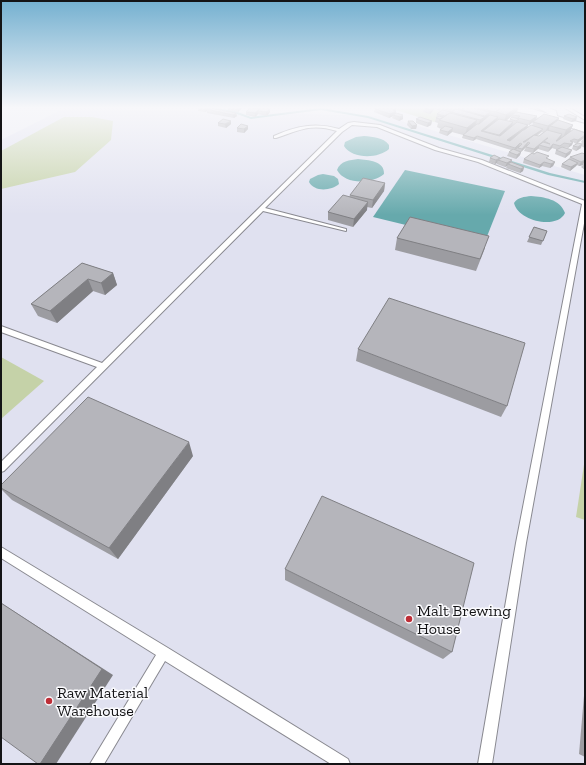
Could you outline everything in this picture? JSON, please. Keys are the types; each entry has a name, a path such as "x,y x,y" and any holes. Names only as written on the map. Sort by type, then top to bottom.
{"lane":[{"path":"1,468 327,144"},
{"path":"423,144 480,162 585,203 521,543 485,764"},
{"path":"261,209 344,230"},
{"path":"1,329 103,366"},
{"path":"1,552 343,764"},
{"path":"97,764 164,652"}],"shaded area":[{"path":"1,144 478,144 585,175 585,764 1,764"}],"green space":[{"path":"15,144 107,144 75,172 1,189 1,151"},
{"path":"1,357 44,381 1,419"},
{"path":"585,458 585,520 576,517"}],"water":[{"path":"345,144 388,144 389,149 378,155 365,156 353,153 344,146"},
{"path":"358,159 379,164 384,170 384,174 373,180 359,181 346,178 337,170 343,163"},
{"path":"405,170 505,191 484,244 373,217"},
{"path":"323,174 334,176 338,179 339,184 327,189 315,188 311,185 309,182 310,179"},
{"path":"531,196 546,198 555,202 563,208 565,213 561,218 554,221 546,222 530,219 517,209 514,203 519,198"}],"building":[{"path":"501,144 519,144 515,148"},
{"path":"522,144 527,144 522,149 518,148"},
{"path":"529,144 540,144 534,149 526,147"},
{"path":"550,144 563,144 560,146 553,144 550,148 539,145"},
{"path":"577,144 582,144 578,147 573,146"},
{"path":"562,147 572,150 566,154 556,150"},
{"path":"513,149 521,152 517,155 509,152"},
{"path":"537,152 549,156 546,158 555,162 551,164 544,162 540,165 524,159 532,153 534,154"},
{"path":"582,153 585,154 585,160 581,162 570,157"},
{"path":"494,155 500,158 496,160 490,158"},
{"path":"503,157 512,160 507,163 498,160"},
{"path":"569,159 578,163 571,167 562,164"},
{"path":"511,162 524,167 521,169 508,164"},
{"path":"363,178 385,183 373,200 350,195"},
{"path":"343,195 368,202 354,219 328,212"},
{"path":"410,217 489,236 480,259 397,238"},
{"path":"534,227 547,231 543,241 529,237"},
{"path":"82,263 113,273 101,283 88,279 50,311 31,304"},
{"path":"389,298 525,343 507,406 358,349"},
{"path":"88,397 189,442 109,548 1,488 1,485"},
{"name":"Malt Brewing House","path":"322,496 474,563 452,652 285,569"},
{"name":"Raw Material Warehouse","path":"1,603 102,669 40,764 1,737"}],"waterway":[{"path":"453,144 549,174 585,182"}],"place":[{"name":"Malt Brewing House","path":"409,619"},
{"name":"Raw Material Warehouse","path":"49,701"}]}
